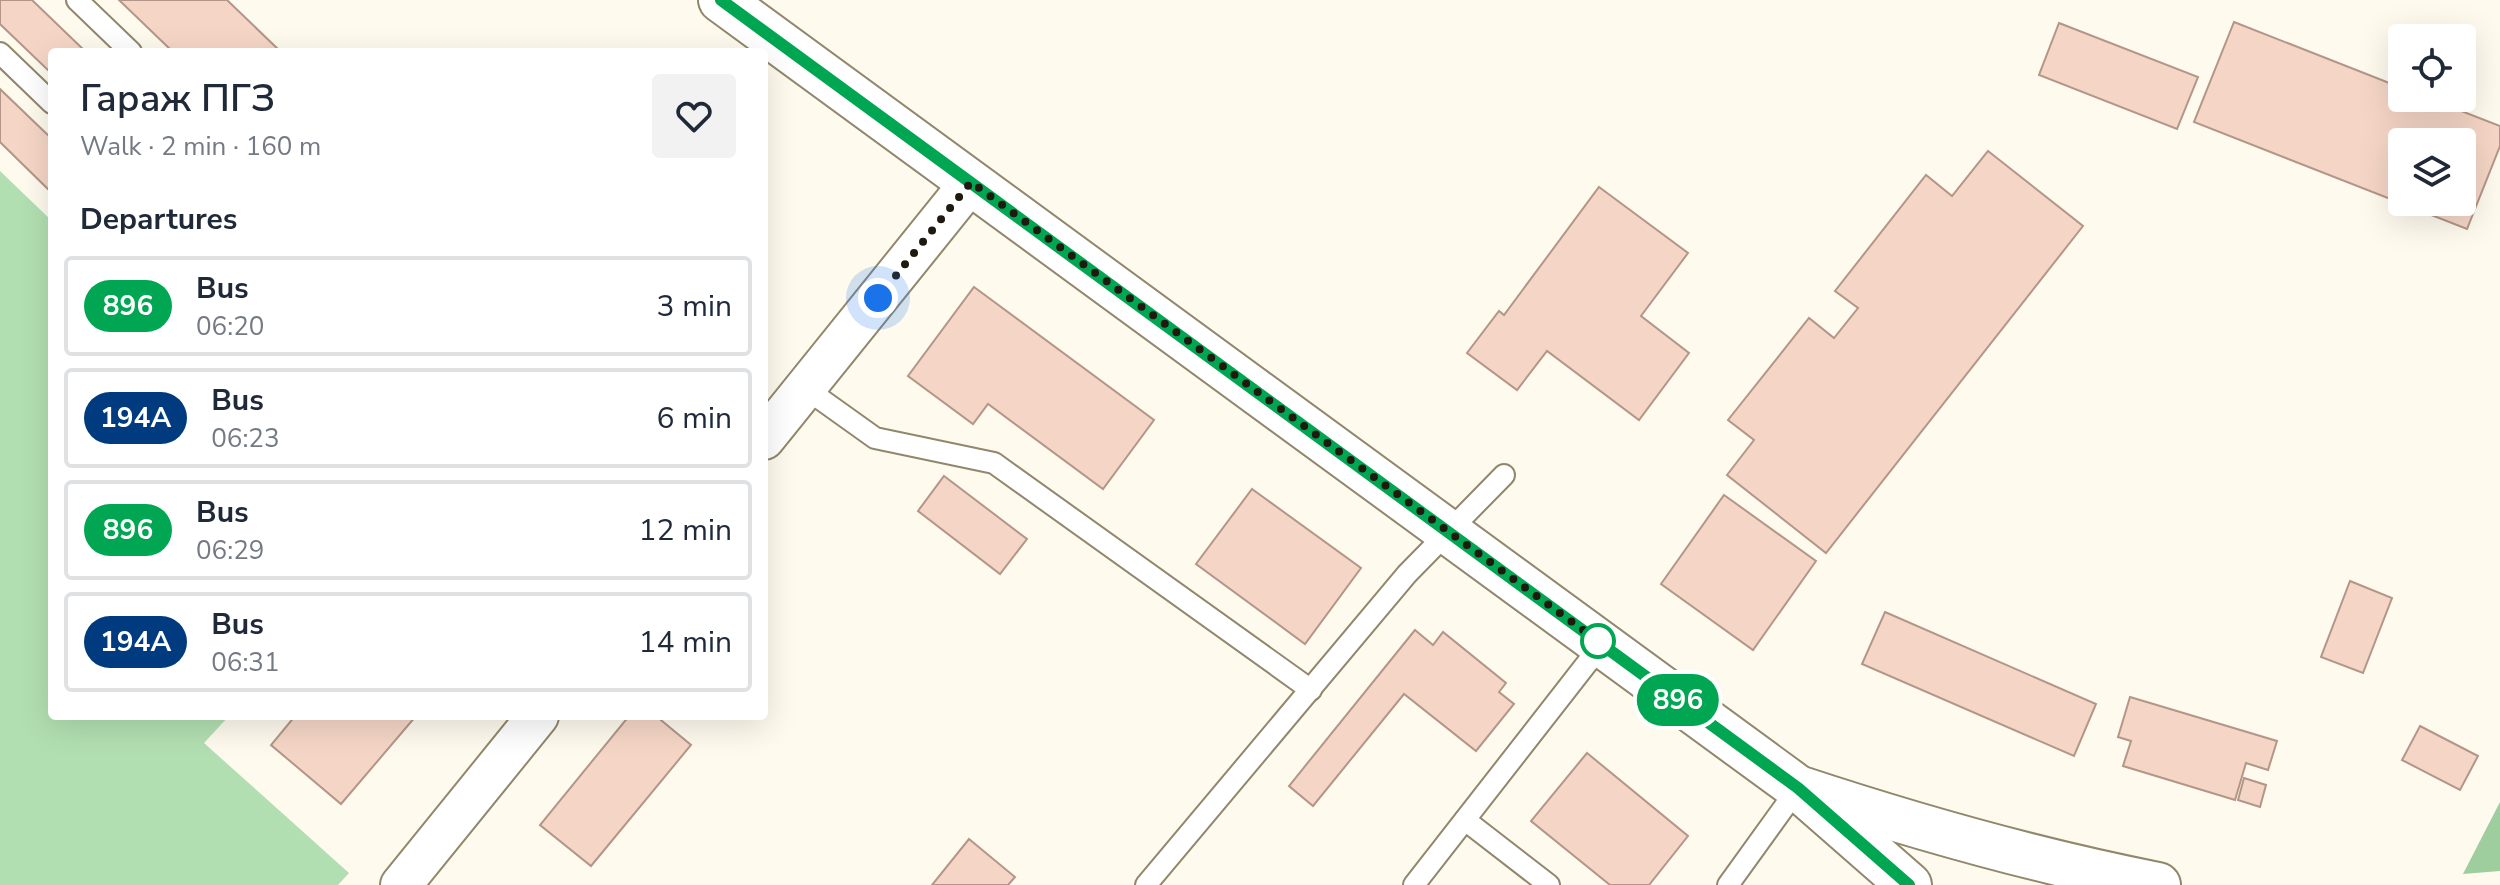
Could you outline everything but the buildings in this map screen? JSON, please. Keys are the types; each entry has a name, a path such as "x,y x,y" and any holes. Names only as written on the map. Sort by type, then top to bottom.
{"main road":[{"path":"721,0 1798,788 1909,885"},
{"path":"1798,788 1965,838 2155,885"}],"street":[{"path":"768,434 971,182"},
{"path":"401,885 535,720"}],"lane":[{"path":"77,0 127,48"},
{"path":"0,53 48,99"},
{"path":"805,388 875,438 994,463 1311,690"},
{"path":"1146,885 1407,574 1504,475"},
{"path":"1414,885 1602,644"},
{"path":"1728,885 1798,788"},
{"path":"1465,820 1549,885"}],"green space":[{"path":"0,171 48,217 48,720 225,720 204,743 349,873 338,885 0,885"},
{"path":"2500,802 2500,871 2463,874"}],"bus line":[{"name":"896","path":"721,0 1798,788 1909,885"}],"route":[{"path":"878,298 971,182 1598,641"}]}
